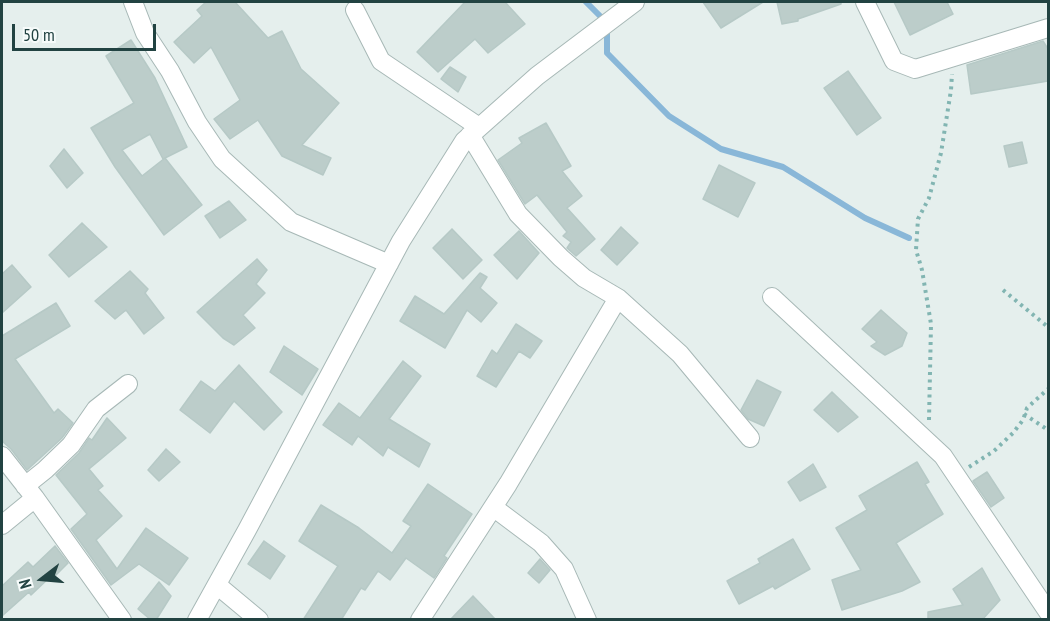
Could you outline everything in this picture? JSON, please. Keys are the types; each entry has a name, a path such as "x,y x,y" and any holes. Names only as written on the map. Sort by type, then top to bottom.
{"street":[{"path":"133,2 145,33 170,71 197,122 222,159 291,222 389,264"},
{"path":"197,620 389,264 464,141 537,76 633,2"},
{"path":"865,2 894,61 915,69 1048,28"},
{"path":"355,10 381,61 475,131 519,214 561,258 584,278 618,298 680,354 750,438"},
{"path":"772,297 943,456 1048,612"},
{"path":"420,619 493,507 618,298"},
{"path":"2,525 45,470 71,445 96,409 128,384"},
{"path":"2,456 122,620"},
{"path":"493,507 541,543 564,569 587,620"},
{"path":"217,585 259,620"}],"path":[{"path":"929,443 931,324 922,270 916,250 918,219 929,198 941,153 951,90 952,58"},
{"path":"1003,290 1048,327"},
{"path":"956,476 1000,445 1023,420 1027,408 1048,389"},
{"path":"1024,414 1048,430"}],"building":[{"path":"206,2 235,2 268,38 282,31 301,69 339,103 302,145 331,158 323,175 282,156 258,120 230,139 214,119 240,100 211,47 194,63 174,42 202,16 197,10"},
{"path":"465,2 505,2 525,24 488,53 475,39 438,72 417,52"},
{"path":"703,2 763,2 721,28"},
{"path":"777,2 841,2 841,4 798,19 798,21 782,24"},
{"path":"894,2 947,2 953,14 910,35"},
{"path":"131,40 155,78 187,147 165,158 202,205 164,235 115,167 91,128 134,103 106,56","holes":["150,134 163,159 165,158 142,176 122,150"]},
{"path":"1043,41 1048,49 1048,81 971,94 967,65"},
{"path":"450,67 466,77 458,92 441,79"},
{"path":"848,71 881,118 857,135 824,88"},
{"path":"546,123 571,166 562,171 582,196 567,208 595,239 576,256 567,248 571,242 563,236 567,232 537,195 525,204 498,160 522,143 519,138"},
{"path":"1022,142 1027,163 1009,167 1004,146"},
{"path":"64,149 83,173 67,188 50,166"},
{"path":"719,165 755,183 738,217 703,199"},
{"path":"229,201 246,220 220,238 205,216"},
{"path":"82,223 107,247 69,277 49,255"},
{"path":"621,227 638,243 617,265 601,250"},
{"path":"452,229 482,260 463,279 433,248"},
{"path":"519,231 539,253 517,279 494,255"},
{"path":"257,259 267,270 256,284 265,293 243,315 255,328 234,345 223,338 197,312"},
{"path":"12,265 31,287 2,313 2,274"},
{"path":"130,271 148,289 145,293 164,318 144,334 126,310 115,319 95,301"},
{"path":"480,273 487,277 480,288 497,303 481,322 467,310 445,348 400,321 415,296 444,314"},
{"path":"56,303 70,326 15,359 54,413 58,409 73,423 62,438 27,470 2,441 2,336"},
{"path":"881,310 907,333 902,346 885,355 871,346 877,342 862,329"},
{"path":"516,324 542,341 530,358 519,351 496,387 477,376 492,350 497,354"},
{"path":"284,346 318,369 302,395 270,372"},
{"path":"403,361 421,376 389,419 430,444 419,467 388,447 383,456 358,436 352,445 323,425 339,403 360,418"},
{"path":"239,365 282,412 264,430 234,401 210,433 180,410 201,381 215,391"},
{"path":"757,380 781,392 764,426 748,419 741,410"},
{"path":"832,392 858,417 838,432 814,410"},
{"path":"107,418 126,438 89,469 103,486 98,490 122,516 96,540 117,569 146,528 188,558 169,585 139,564 111,585 71,529 87,514 56,475 79,453 89,438 92,440"},
{"path":"166,449 180,462 159,481 148,470"},
{"path":"917,462 929,482 925,484 943,514 896,543 920,582 902,591 842,610 832,580 861,570 836,528 867,510 859,496"},
{"path":"813,464 826,487 800,501 788,482"},
{"path":"987,472 1004,498 991,507 973,481"},
{"path":"428,484 472,514 444,556 447,558 434,578 406,558 390,580 378,571 365,590 361,588 341,620 303,620 338,566 299,541 321,505 359,528 392,553 411,526 403,521"},
{"path":"793,539 810,569 775,589 773,586 739,604 727,581 760,563 758,559"},
{"path":"264,541 285,556 270,579 248,564"},
{"path":"55,546 68,563 51,580 49,578 31,595 29,592 2,616 2,586 28,562 33,567"},
{"path":"540,559 550,570 539,583 528,573"},
{"path":"982,568 1000,600 982,620 928,620 928,612 963,605 953,589"},
{"path":"159,582 171,596 156,620 151,620 138,609"},
{"path":"473,596 496,620 450,620"}],"waterway":[{"path":"586,2 607,23 607,53 669,116 721,149 783,167 865,218 909,238"}]}
